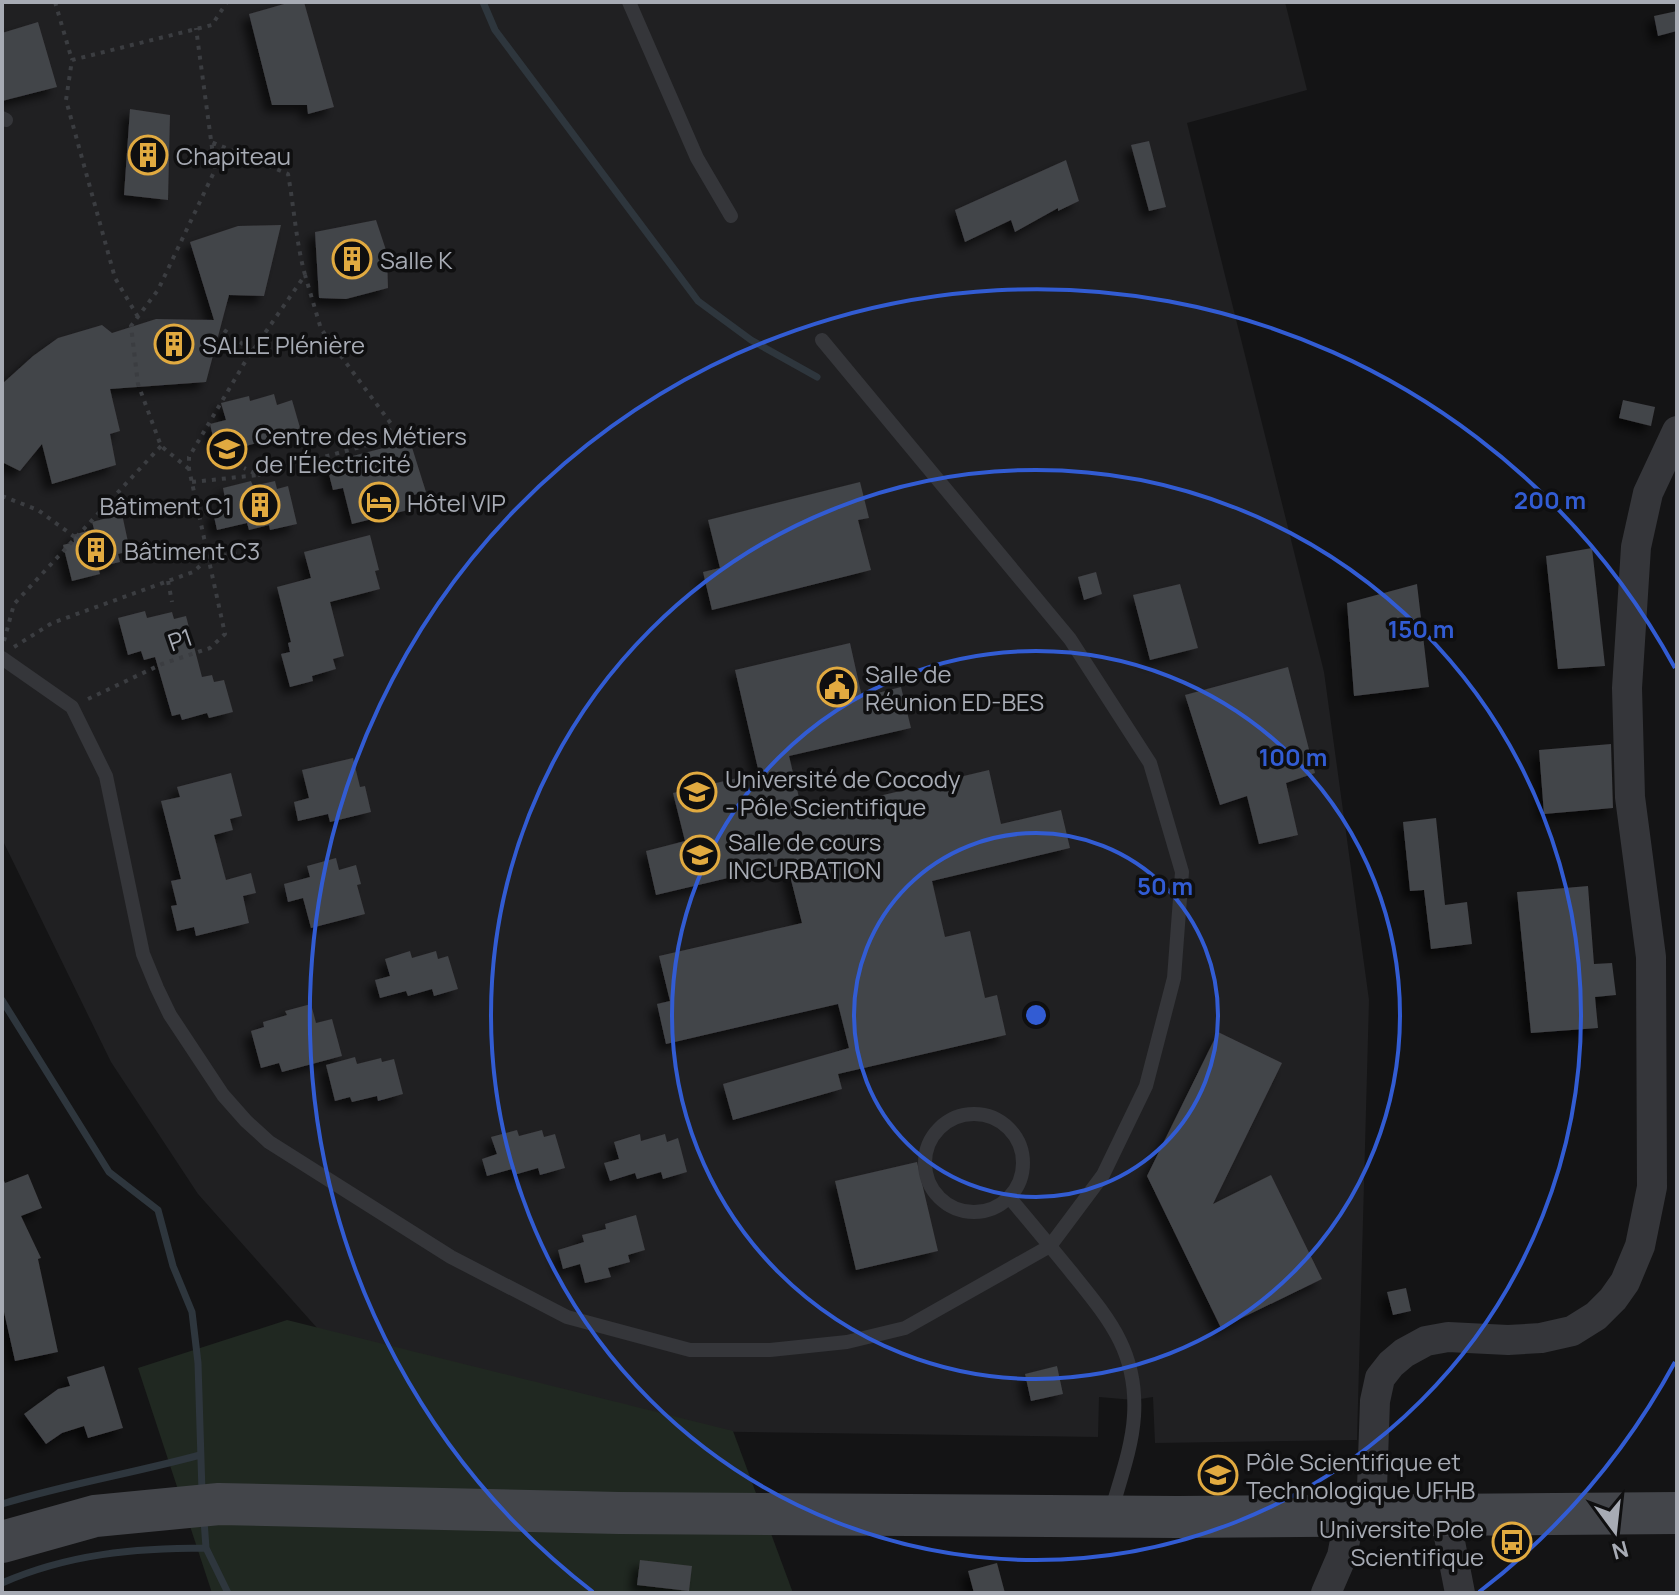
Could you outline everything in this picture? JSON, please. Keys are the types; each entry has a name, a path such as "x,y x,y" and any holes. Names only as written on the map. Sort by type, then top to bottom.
{"main road":[{"path":"2,1542 95,1516 219,1504 619,1513 1110,1516 1677,1513"}],"street":[{"path":"1326,1593 1360,1516 1375,1401 1380,1378 1391,1364 1426,1341 1448,1337 1530,1339 1572,1331 1596,1316 1613,1299 1625,1282 1640,1246 1652,1187 1651,957 1630,797 1627,688 1636,547 1648,493 1677,431"},
{"path":"1648,493 1677,483"},
{"path":"1445,1516 1460,1593"}],"lane":[{"path":"629,2 697,158 731,216"},
{"path":"2,656 72,707 106,776 143,954 170,1015 223,1095 269,1142 451,1257 567,1317 690,1350 770,1350 847,1342 905,1328 1050,1246 1103,1175 1146,1086 1174,978 1182,872 1150,763 1070,639 822,340"},
{"path":"974,1114 987,1115 1009,1128 1021,1149 1023,1162 1021,1175 1009,1197 999,1205 974,1211 961,1210 940,1197 932,1187 925,1163 927,1150 939,1128 961,1116 974,1114"},
{"path":"1009,1197 1111,1321 1126,1354 1133,1384 1134,1416 1110,1516"}],"path":[{"path":"55,2 72,60 66,100 115,278 139,317"},
{"path":"72,60 212,25 227,2"},
{"path":"189,469 161,446 138,384 131,326 158,290 215,170 196,28"},
{"path":"192,482 258,475 382,441 392,425 321,329 299,253 298,227 288,174 209,141"},
{"path":"209,558 189,457 252,351 305,275"},
{"path":"224,330 252,351"},
{"path":"2,646 14,604 161,446"},
{"path":"244,468 258,475"},
{"path":"2,496 38,510 76,538"},
{"path":"2,656 52,623 193,572 209,558 259,550"},
{"name":"P1","path":"72,707 162,664 210,648 225,634 209,558"},
{"path":"168,581 172,602"}],"shaded area":[{"name":"Université de Cocody - Pôle Scientifique","path":"2,2 1285,2 1307,90 1187,123 1324,672 1369,1000 1357,1440 1155,1443 1153,1397 1134,1400 1099,1397 1098,1437 405,1427 198,1194 111,1062 2,839"},
{"path":"287,1320 733,1431 793,1593 212,1593 138,1368"}],"building":[{"path":"291,2 304,2 334,107 308,114 307,105 272,105 249,14"},
{"path":"1677,11 1677,31 1658,36 1654,16"},
{"path":"38,22 57,87 2,101 2,33"},
{"name":"Chapiteau","path":"130,109 170,115 168,200 124,195"},
{"path":"1149,141 1166,207 1149,211 1131,145"},
{"path":"1066,160 1079,201 1058,211 1058,208 1015,232 1011,220 965,242 955,210"},
{"name":"Salle K","path":"376,220 387,253 388,288 346,299 319,298 315,232"},
{"path":"281,225 264,296 229,295 206,382 110,389 120,431 110,434 116,465 52,484 42,444 20,471 2,462 2,384 33,356 58,338 102,325 112,333 156,319 214,320 190,242 238,226"},
{"path":"274,394 277,405 292,400 301,431 242,447 239,438 215,445 210,424 226,420 221,403 249,396 250,401"},
{"path":"1623,400 1655,407 1651,426 1619,418"},
{"path":"410,441 426,492 409,496 412,509 352,524 343,488 333,490 326,463"},
{"name":"Bâtiment C1","path":"251,481 253,486 275,481 277,489 288,486 297,524 270,530 269,525 249,530 247,523 217,530 213,512 227,508 223,488"},
{"path":"860,482 869,518 858,520 871,570 712,610 703,572 720,568 708,520"},
{"name":"Bâtiment C3","path":"122,514 130,551 118,554 120,562 98,567 100,574 72,581 63,545 74,542 73,535 94,529 92,522"},
{"path":"370,535 379,570 375,571 380,589 330,602 344,656 333,659 336,669 312,676 313,681 290,687 281,654 290,652 288,643 291,642 277,587 311,578 304,552"},
{"path":"1592,548 1605,666 1558,669 1546,556"},
{"path":"1096,572 1102,594 1084,600 1078,577"},
{"path":"1180,584 1198,648 1150,660 1133,595"},
{"path":"1417,584 1429,687 1354,696 1347,603"},
{"path":"145,611 147,618 172,612 174,619 186,616 202,677 212,675 214,682 224,680 233,712 209,718 207,713 182,720 180,714 172,716 155,657 144,660 141,651 128,655 118,618"},
{"path":"850,643 862,697 901,687 911,728 789,756 803,814 989,770 1001,824 1061,810 1070,848 932,881 945,937 970,931 985,998 997,995 1006,1035 838,1074 842,1089 733,1120 723,1084 849,1048 838,1004 666,1044 657,1004 670,1001 659,956 802,923 787,864 656,895 646,851 685,841 673,793 759,773 735,670"},
{"path":"1288,667 1315,773 1286,783 1298,835 1259,844 1247,796 1220,805 1185,695"},
{"path":"1611,744 1613,808 1544,814 1539,750"},
{"path":"353,758 360,787 365,786 371,812 330,822 328,814 298,821 294,802 309,798 302,770"},
{"path":"231,773 242,816 230,819 233,830 214,835 226,880 251,873 256,893 243,896 249,923 196,936 194,927 177,931 171,906 177,905 171,881 181,879 161,801 180,797 177,787"},
{"path":"1436,818 1445,905 1467,902 1472,944 1431,949 1424,890 1410,891 1403,822"},
{"path":"336,858 339,870 356,865 361,884 357,885 365,914 311,928 303,898 288,902 284,884 310,877 307,866"},
{"path":"1588,886 1594,964 1612,963 1616,995 1595,997 1598,1028 1531,1033 1517,892"},
{"path":"410,951 412,958 436,951 438,959 448,956 458,989 434,996 432,989 408,996 406,991 380,998 375,980 390,976 385,959"},
{"path":"311,1004 316,1023 332,1019 342,1056 282,1072 279,1063 261,1068 251,1031 264,1027 263,1022 287,1015 285,1011"},
{"path":"1218,1032 1282,1063 1213,1204 1271,1175 1322,1279 1221,1328 1147,1176"},
{"path":"355,1057 357,1064 381,1058 382,1062 394,1059 403,1094 378,1101 377,1096 352,1102 350,1097 335,1101 326,1065"},
{"path":"517,1130 519,1136 542,1130 544,1137 555,1134 565,1168 540,1175 538,1168 514,1175 512,1169 487,1176 482,1159 497,1154 491,1137"},
{"path":"640,1134 641,1141 665,1134 667,1142 678,1138 687,1172 663,1179 661,1172 637,1179 635,1173 610,1181 604,1163 619,1159 614,1142"},
{"path":"917,1162 938,1251 856,1270 835,1181"},
{"path":"28,1174 42,1208 21,1216 41,1258 38,1259 58,1352 15,1361 2,1303 2,1176 5,1183"},
{"path":"636,1215 645,1250 628,1255 630,1262 608,1268 611,1277 585,1283 580,1264 563,1269 558,1250 584,1242 582,1235 606,1229 605,1224"},
{"path":"1406,1288 1411,1311 1393,1315 1387,1292"},
{"path":"104,1366 123,1428 88,1438 84,1426 62,1433 46,1444 24,1414 58,1389 70,1386 67,1377"},
{"path":"1057,1366 1063,1394 1031,1401 1025,1374"},
{"path":"640,1560 692,1566 689,1591 637,1585"},
{"path":"997,1563 1005,1593 974,1593 968,1571"}],"waterway":[{"path":"483,2 495,30 698,301 751,340 817,377"},
{"path":"2,1000 109,1172 158,1210 173,1266 192,1312 198,1363 202,1492"},
{"path":"2,1504 200,1455"},
{"path":"204,1520 206,1548 228,1593"},
{"path":"2,1583 77,1559 153,1549 206,1548"}],"place":[{"name":"Chapiteau","path":"148,155"},
{"name":"Salle K","path":"352,259"},
{"name":"SALLE Plénière","path":"174,344"},
{"name":"Centre des Métiers de l'Électricité","path":"227,449"},
{"name":"Hôtel VIP","path":"379,502"},
{"name":"Bâtiment C1","path":"260,505"},
{"name":"Bâtiment C3","path":"96,550"},
{"name":"Salle de Réunion ED-BES","path":"837,687"},
{"name":"Université de Cocody - Pôle Scientifique","path":"697,792"},
{"name":"Salle de cours INCURBATION","path":"700,855"},
{"name":"Pôle Scientifique et Technologique UFHB","path":"1218,1475"},
{"name":"Universite Pole Scientifique","path":"1512,1542"}]}
